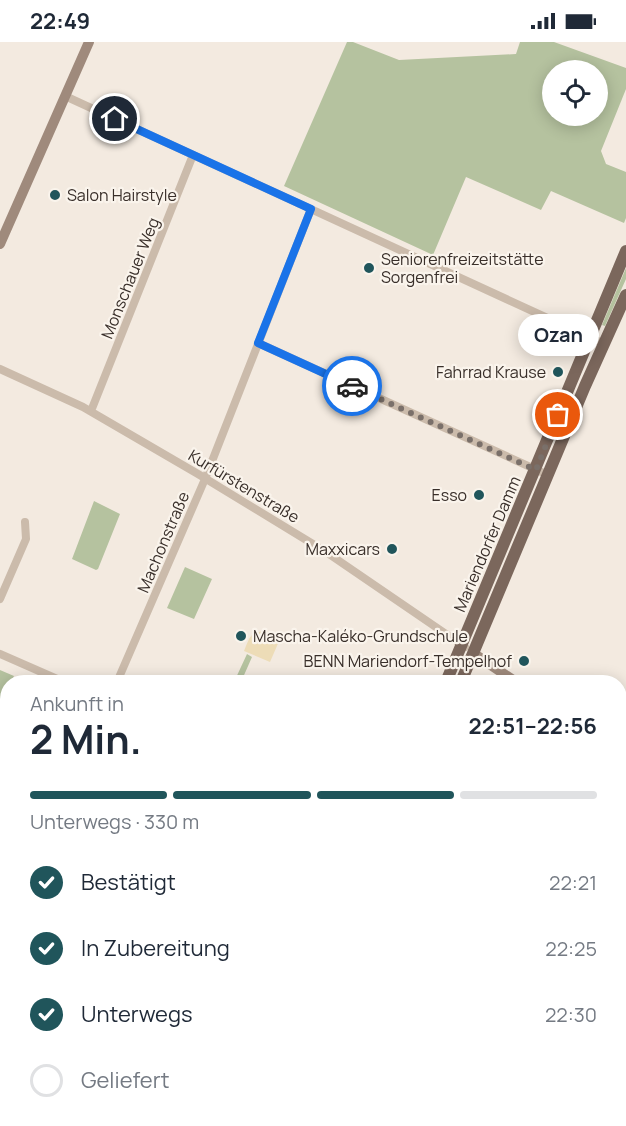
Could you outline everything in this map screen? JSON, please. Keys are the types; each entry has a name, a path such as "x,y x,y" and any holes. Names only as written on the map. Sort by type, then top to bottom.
{"main road":[{"path":"0,244 89,42"},
{"name":"Mariendorfer Damm","path":"464,675 542,472 590,338 626,251"},
{"name":"Mariendorfer Damm","path":"449,675 626,295"},
{"path":"473,653 506,675"}],"street":[{"path":"65,96 604,344"},
{"name":"Monschauer Weg","path":"91,411 194,155"},
{"name":"Machonstraße","path":"120,675 205,479 311,209"},
{"path":"258,343 542,472"},
{"name":"Kurfürstenstraße","path":"0,369 91,411 205,479 326,552 473,653"},
{"path":"0,599 26,539 25,522"},
{"path":"0,654 48,675"}],"green space":[{"path":"347,42 353,42 399,60 516,54 520,42 554,42 604,60 542,60 542,126 608,126 608,62 626,68 626,89 601,151 606,164 626,172 626,218 624,223 551,191 541,210 466,177 433,255 284,186"},
{"path":"626,268 626,279 605,326 602,325"},
{"path":"94,501 120,514 96,570 72,559"},
{"path":"185,567 212,579 194,619 167,608"},
{"path":"247,654 252,657 244,675 237,675"},
{"path":"0,670 12,675 0,675"}],"sand":[{"path":"269,631 280,639 270,662 244,651 252,635"}],"way so far":[{"path":"352,386 536,470 558,415"}],"place":[{"name":"Salon Hairstyle","path":"55,195"},
{"name":"Seniorenfreizeitstätte Sorgenfrei","path":"369,268"},
{"name":"Fahrrad Krause","path":"558,372"},
{"name":"Ozan","path":"558,415"},
{"name":"Esso","path":"479,495"},
{"name":"Maxxicars","path":"392,549"},
{"name":"Mascha-Kaléko-Grundschule","path":"241,636"},
{"name":"BENN Mariendorf-Tempelhof","path":"524,661"}],"route":[{"path":"115,119 311,209 258,343 352,386"}]}
